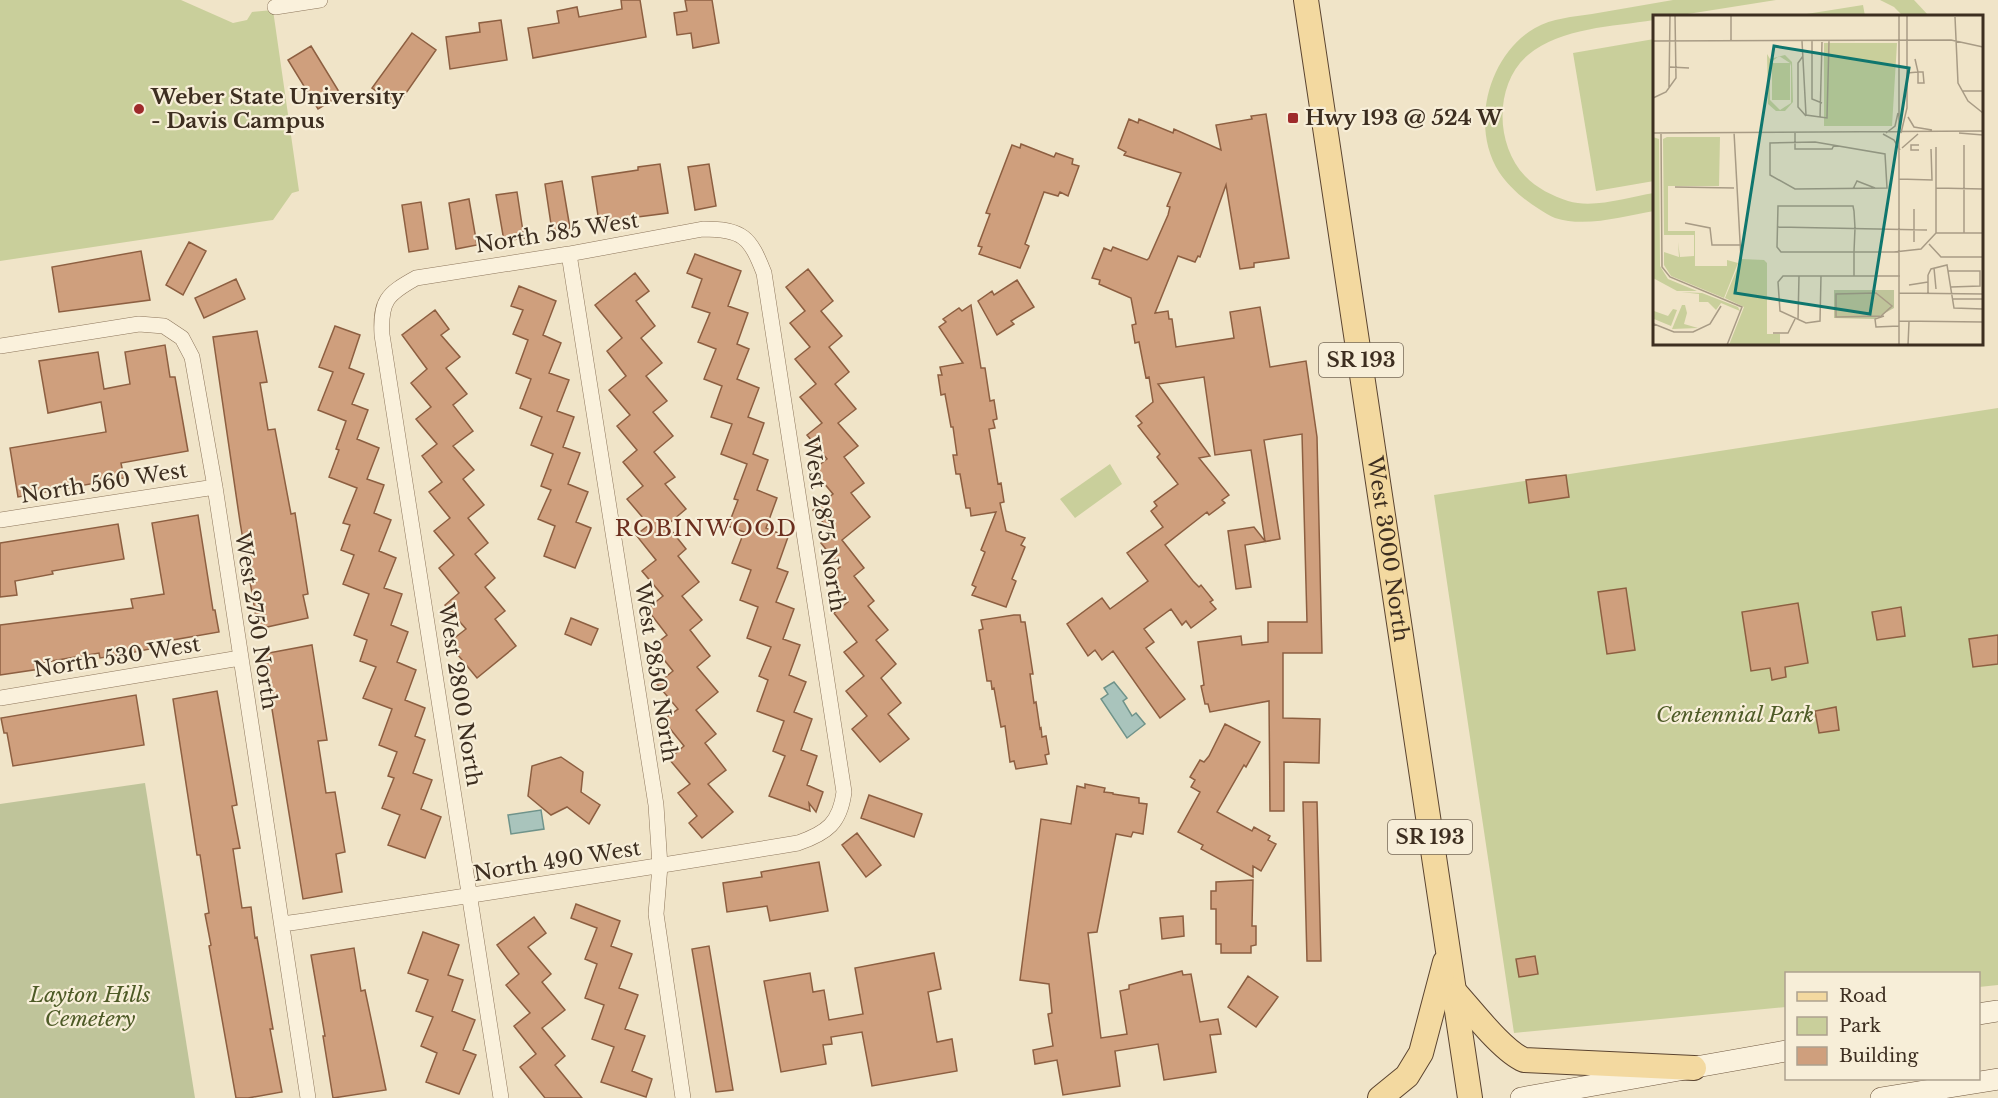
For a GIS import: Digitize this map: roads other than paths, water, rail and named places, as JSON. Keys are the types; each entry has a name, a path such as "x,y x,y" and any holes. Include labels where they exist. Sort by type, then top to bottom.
{"main road":[{"name":"West 3000 North","path":"1305,0 1348,274 1470,1098"},
{"path":"1380,1098 1407,1076 1421,1053 1447,954"},
{"path":"1453,990 1501,1042 1524,1060 1694,1068"},
{"path":"1980,1014 1998,1011"},
{"path":"1521,1098 1785,1051"},
{"path":"1881,1098 1998,1079"}],"street":[{"path":"275,6 320,0"},
{"name":"North 585 West","path":"386,300 399,287 416,278 704,230 723,230 742,235"},
{"name":"West 2875 North","path":"742,235 755,252 764,273 844,792 842,808 833,824"},
{"name":"West 2850 North","path":"569,254 656,805 660,866 656,914 683,1098"},
{"name":"West 2800 North","path":"386,300 381,316 382,335 501,1098"},
{"name":"West 2750 North","path":"0,346 139,324 165,326 182,338 192,357 215,487 308,1098"},
{"name":"North 560 West","path":"0,520 215,487"},
{"name":"North 530 West","path":"0,698 240,658"},
{"name":"North 490 West","path":"282,924 798,843 819,836 833,824"}],"water":[{"path":"1114,682 1127,698 1123,701 1132,716 1136,713 1145,724 1127,738 1101,699 1108,694 1104,688"},
{"path":"541,810 544,829 511,834 508,815"}],"place":[{"name":"Weber State University - Davis Campus","path":"139,109"},
{"name":"Hwy 193 @ 524 W","path":"1293,118"}],"district":[{"name":"ROBINWOOD","path":"706,528"}],"park label":[{"name":"Centennial Park","path":"1735,715"},
{"name":"Layton Hills Cemetery","path":"90,1007"}]}
